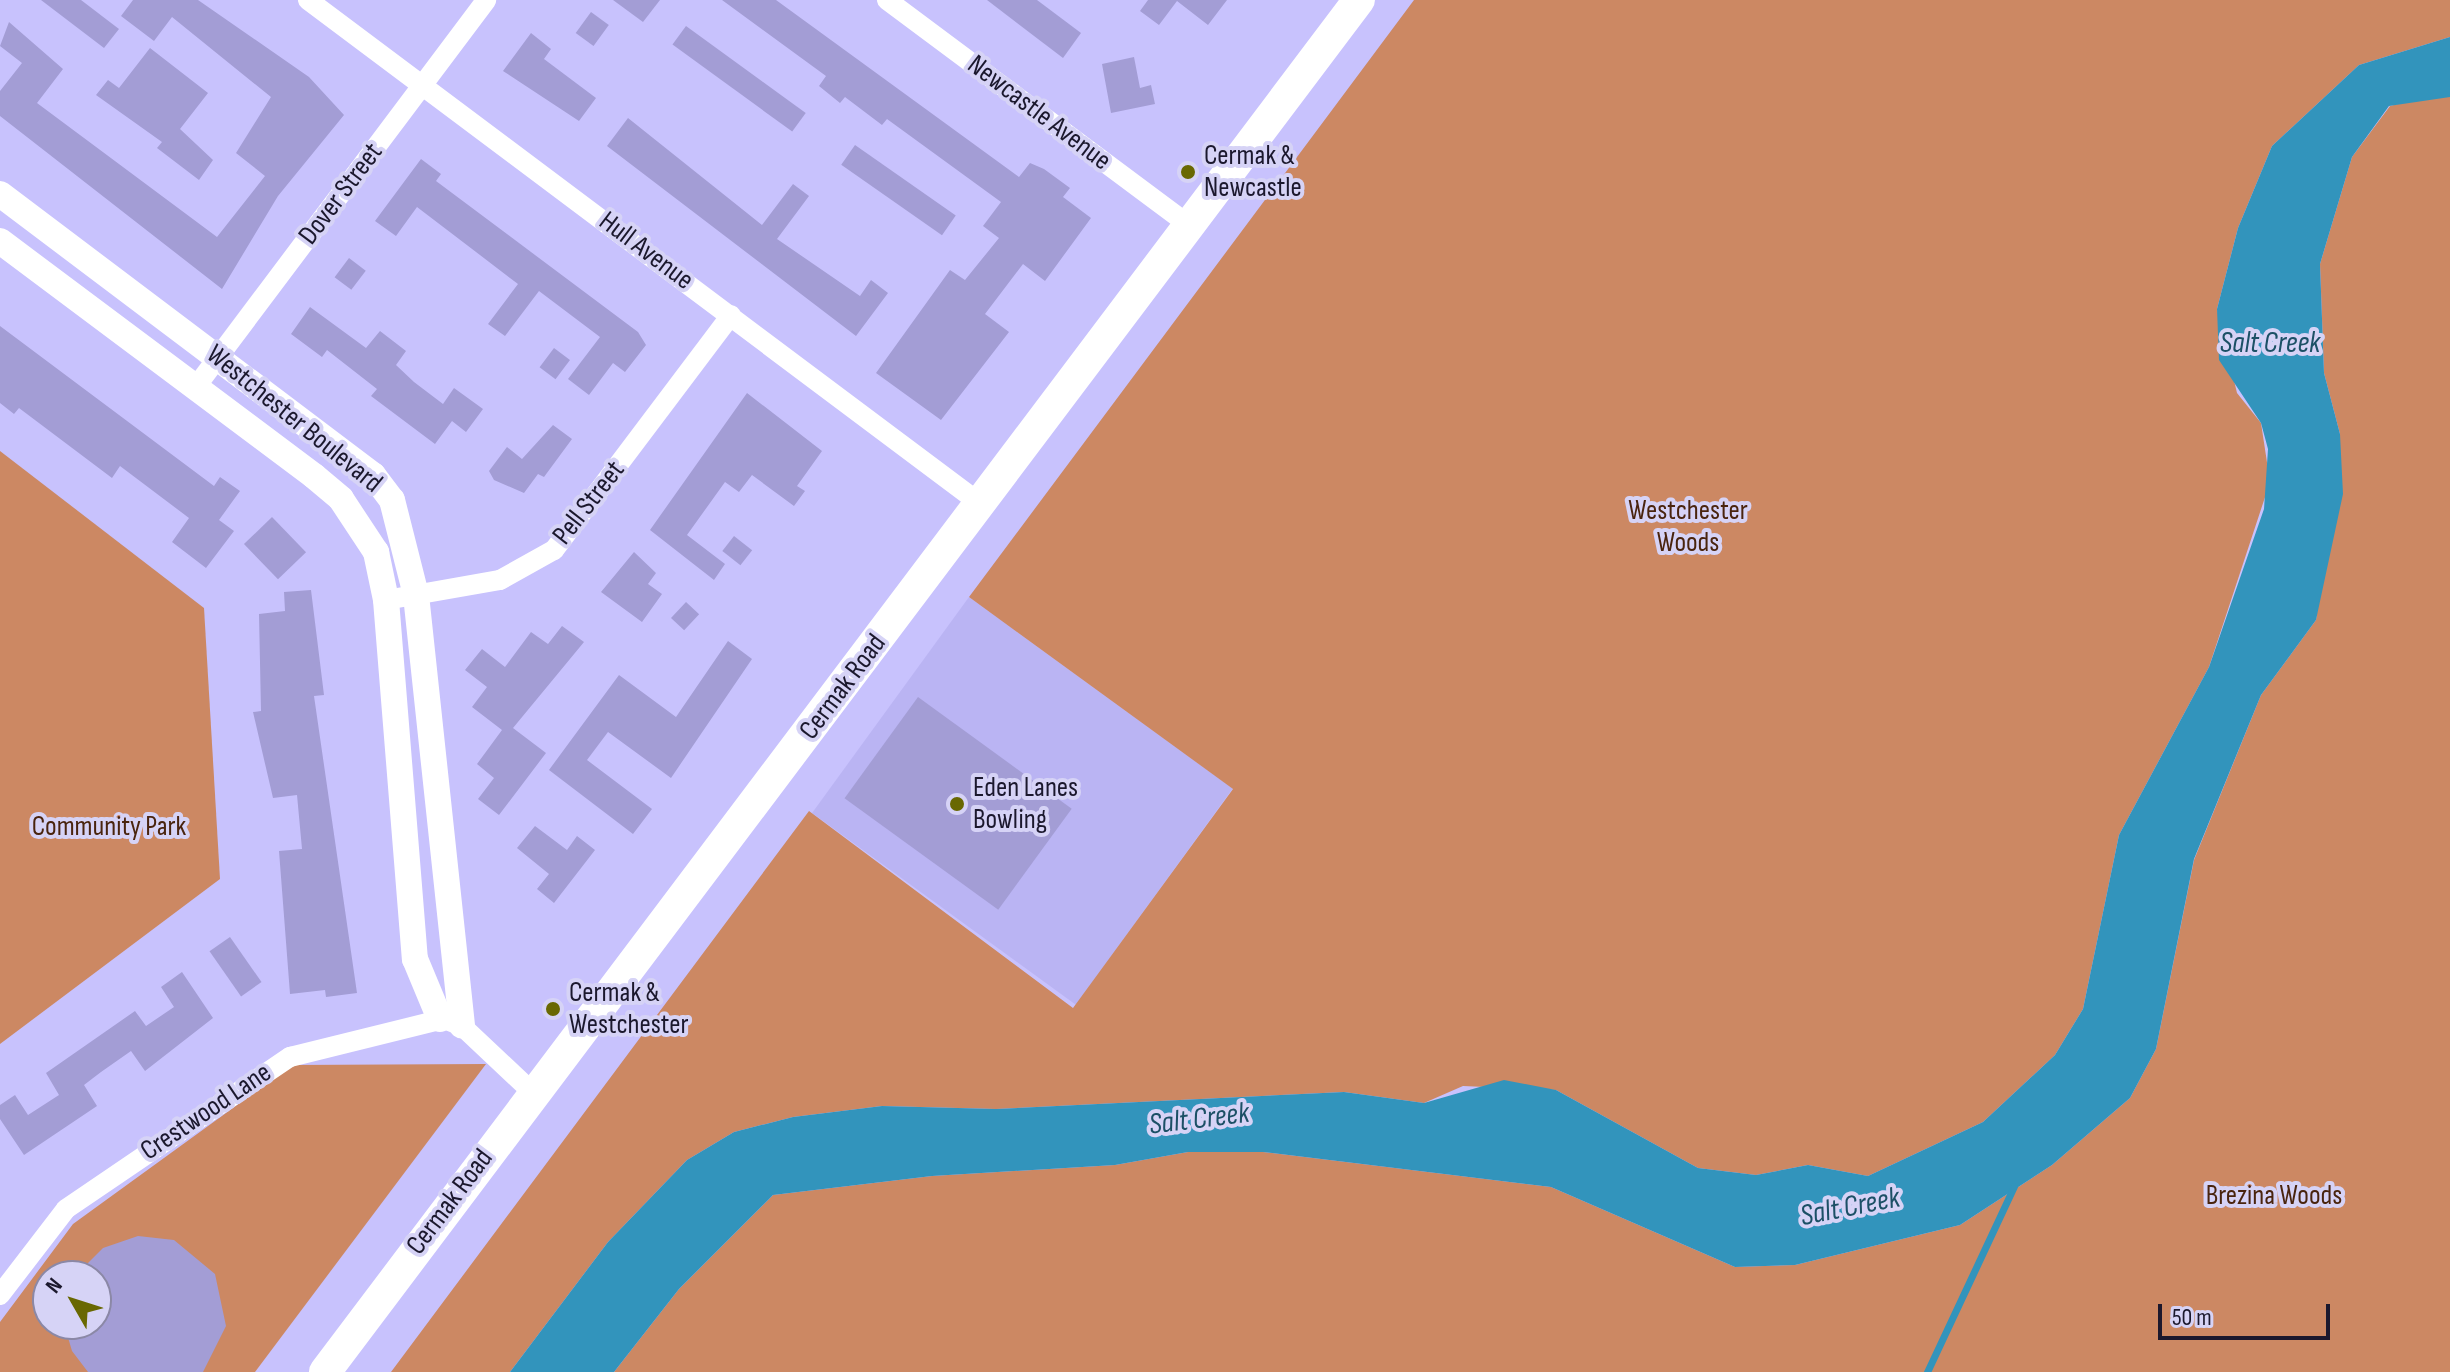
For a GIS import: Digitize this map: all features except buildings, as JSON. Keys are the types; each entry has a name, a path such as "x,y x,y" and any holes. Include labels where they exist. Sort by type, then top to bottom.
{"main road":[{"name":"Cermak Road","path":"325,1372 532,1092 982,505 1359,0"}],"street":[{"name":"Hull Avenue","path":"308,0 982,505"},
{"name":"Dover Street","path":"195,388 486,0"},
{"name":"Newcastle Avenue","path":"887,0 1191,227"},
{"name":"Westchester Boulevard","path":"0,194 373,475 406,534 416,595 451,1022"},
{"name":"Westchester Boulevard","path":"0,241 341,499 376,552 386,600 415,959 451,1022"},
{"name":"Pell Street","path":"386,600 500,580 554,550 731,315"},
{"path":"451,1022 532,1092"},
{"name":"Crestwood Lane","path":"0,1295 66,1209 263,1070 451,1022"}],"shaded area":[{"path":"969,597 1233,789 1076,1005 812,813"}],"green space":[{"name":"Westchester Woods","path":"1414,0 2450,0 2450,37 2359,65 2272,146 2238,228 2217,309 2237,393 2261,423 2270,482 2209,667 2119,835 2083,1009 2055,1055 1983,1122 1868,1176 1808,1165 1756,1175 1698,1168 1556,1090 1463,1086 1424,1103 1344,1092 996,1109 882,1106 793,1117 734,1132 687,1160 608,1242 510,1372 391,1372 809,811 1073,1008 1233,789 969,597"},
{"name":"Brezina Woods","path":"2429,96 2450,97 2450,1372 614,1372 679,1289 773,1195 932,1176 1115,1165 1188,1152 1263,1152 1551,1187 1735,1267 1795,1265 1960,1225 2052,1165 2130,1098 2156,1049 2194,860 2261,695 2316,620 2340,434 2324,373 2320,264 2352,157 2390,106"},
{"name":"Community Park","path":"0,451 204,608 220,879 0,1044"},
{"path":"486,1064 255,1372 0,1372 0,1322 32,1279 32,1340 112,1340 112,1260 46,1260 73,1224 292,1065"}],"water":[{"name":"Salt Creek","path":"2450,37 2450,97 2389,106 2352,157 2320,264 2324,373 2340,434 2343,494 2316,620 2261,695 2194,859 2156,1049 2130,1098 2052,1165 1960,1225 1795,1265 1735,1267 1551,1187 1263,1152 1188,1152 1115,1165 932,1176 773,1195 679,1289 614,1372 510,1372 608,1242 687,1160 734,1132 793,1117 882,1106 996,1109 1344,1092 1424,1103 1504,1080 1556,1090 1698,1168 1756,1175 1808,1165 1868,1176 1983,1122 2055,1055 2083,1009 2119,835 2209,667 2264,509 2268,449 2261,423 2219,360 2217,309 2238,228 2272,146 2359,65"}],"waterway":[{"path":"1927,1372 2014,1186"}],"place":[{"name":"Cermak & Newcastle","path":"1188,172"},
{"name":"Eden Lanes Bowling","path":"957,804"},
{"name":"Cermak & Westchester","path":"553,1009"}]}
